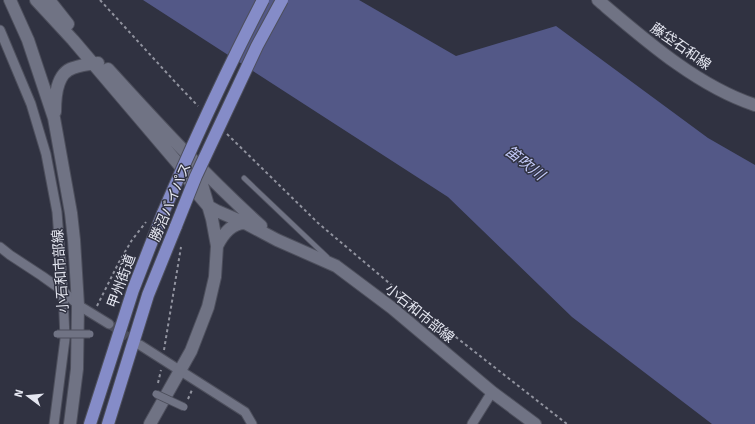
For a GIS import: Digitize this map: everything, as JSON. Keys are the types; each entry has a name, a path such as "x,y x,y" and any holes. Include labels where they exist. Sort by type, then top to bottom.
{"highway":[{"name":"甲州街道","path":"90,424 133,290 163,212 244,37 263,0"},
{"name":"勝沼バイパス","path":"108,424 148,295 196,176 253,53 282,0"}],"main road":[{"name":"小石和市部線","path":"10,0 28,40 54,118 71,212 78,305 77,369 70,424"},
{"name":"小石和市部線","path":"36,0 239,206 277,240"},
{"name":"小石和市部線","path":"49,0 97,63 181,167 197,193 208,206 277,240 336,266 392,308 492,392 535,424"},
{"name":"藤垈石和線","path":"598,0 640,36 690,73 716,88 755,105"},
{"name":"小石和市部線","path":"54,118 57,88 62,76 71,68 97,63"},
{"name":"小石和市部線","path":"150,424 191,351 208,307 215,278 217,246 201,181 172,139"},
{"path":"217,246 222,235 232,226 239,223 245,223"}],"street":[{"path":"0,30 31,104 46,154 57,212 65,339 54,424"},
{"path":"0,247 63,291 78,305 109,324"},
{"path":"57,334 90,334"},
{"path":"140,345 197,380 244,412 252,424"},
{"path":"472,424 492,392"},
{"path":"156,394 184,407"}],"lane":[{"path":"244,178 336,266"}],"path":[{"path":"100,0 202,110"},
{"path":"224,131 318,223 420,309 567,424"},
{"path":"93,314 122,256 147,220"},
{"path":"156,394 181,246"},
{"path":"184,407 197,380"}],"water":[{"name":"笛吹川","path":"143,0 359,0 456,56 556,26 708,138 755,165 755,424 712,424 572,317 448,197"}],"tunnel":[{"path":"109,324 137,343"}]}
